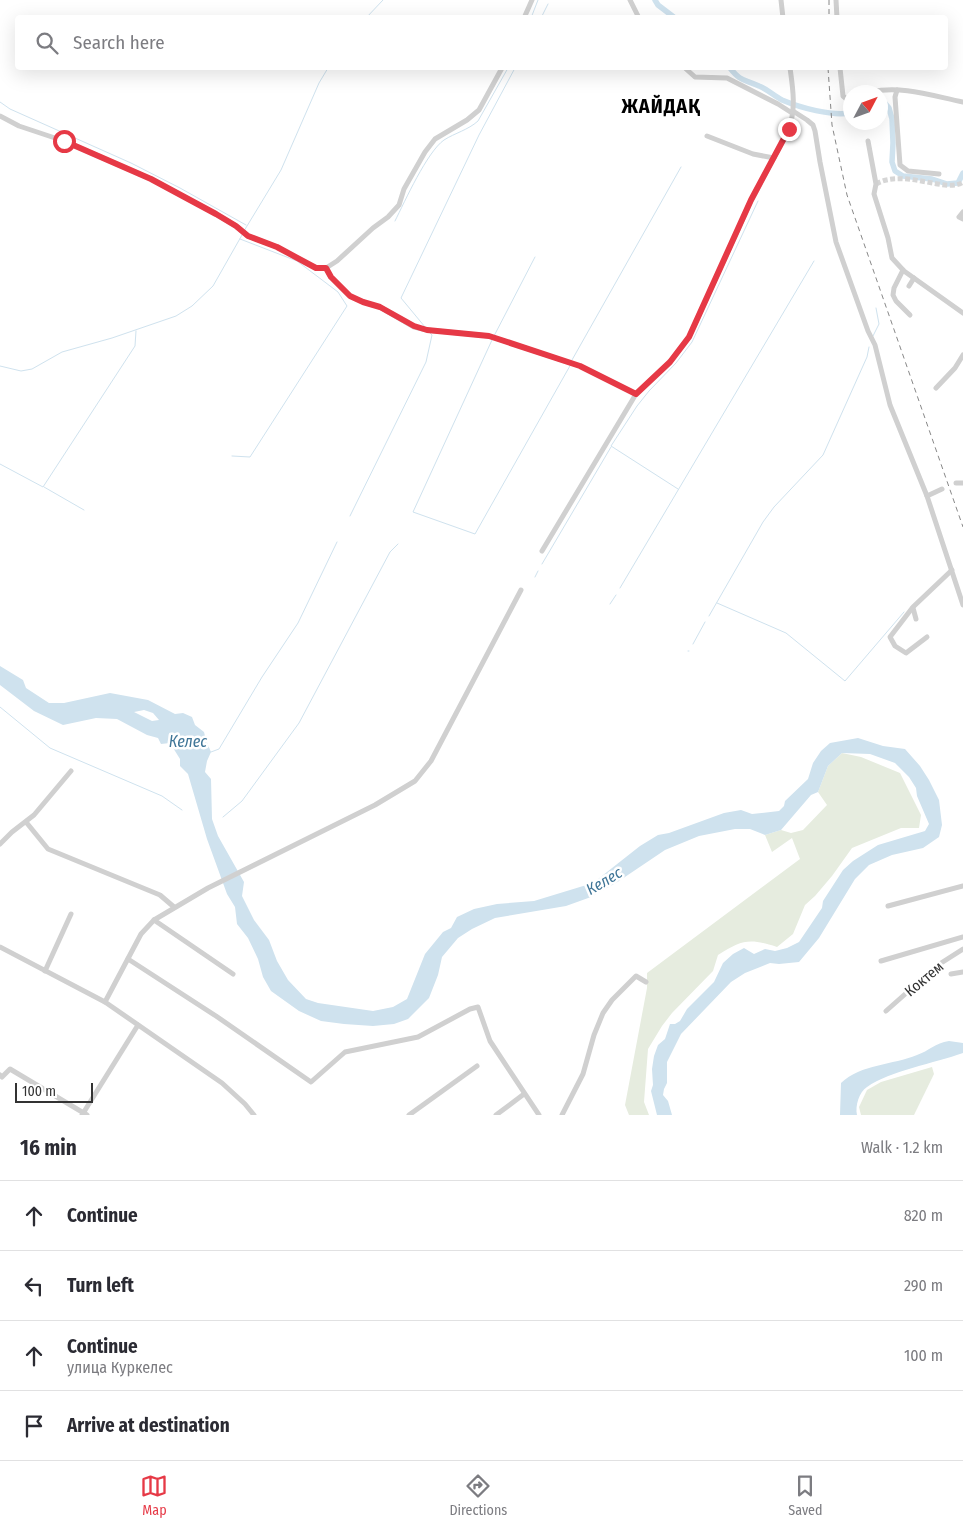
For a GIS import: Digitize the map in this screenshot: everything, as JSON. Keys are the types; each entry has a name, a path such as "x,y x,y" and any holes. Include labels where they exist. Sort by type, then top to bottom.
{"street":[{"path":"525,15 532,0"},
{"path":"630,0 638,15"},
{"path":"781,0 783,15"},
{"path":"836,0 837,15"},
{"path":"0,116 19,126 64,141 151,179 216,214 248,236 277,247 316,268 326,268 337,261 388,217 399,205 404,190 425,152 435,139 467,120 479,110 501,70"},
{"path":"687,70 695,77 726,78 793,110 813,125 836,242 875,345 890,405 927,496 963,604"},
{"path":"542,551 636,394 670,362 689,337 751,200 789,129 794,95 790,70"},
{"path":"840,70 843,96"},
{"path":"888,91 897,90 963,102"},
{"path":"897,90 895,97 900,165 908,171 939,174"},
{"path":"707,136 753,154 774,158"},
{"path":"868,142 876,184 874,194 888,238 890,256 903,270 963,313"},
{"path":"963,212 959,217 963,219"},
{"path":"326,268 331,277 350,296 380,307 414,326 427,330 489,336 580,366 636,394"},
{"path":"903,270 894,288 893,295 896,301 910,315"},
{"path":"909,286 914,278"},
{"path":"936,388 955,368 963,355"},
{"path":"956,484 963,483"},
{"path":"927,496 942,489"},
{"path":"927,638 906,653 895,646 890,635 913,607 952,570"},
{"path":"105,1002 141,934 154,920 208,888 375,805 415,781 431,761 520,590"},
{"path":"913,607 916,619"},
{"path":"0,844 34,815 71,771"},
{"path":"26,822 48,849 160,895 174,907"},
{"path":"888,906 963,886"},
{"path":"45,971 70,914"},
{"path":"154,920 233,974"},
{"name":"Коктем","path":"881,960 963,937"},
{"path":"0,948 105,1002 222,1083 254,1115"},
{"name":"Коктем","path":"886,1011 938,965 963,948"},
{"path":"128,959 216,1016 311,1082 346,1052 418,1037 470,1009 478,1007 490,1042 538,1115"},
{"name":"Коктем","path":"951,974 963,972"},
{"path":"562,1115 584,1074 594,1035 603,1013 612,1000 636,976 646,982"},
{"path":"0,1075 2,1077 10,1069 84,1114 138,1025"},
{"path":"409,1115 476,1066"},
{"path":"496,1115 524,1094"}],"shaded area":[{"path":"842,753 861,757 900,773 921,815 919,828 901,828 852,848 832,876 805,905 793,934 777,947 759,942 746,942 733,946 718,955 713,971 672,1013 648,1049 644,1102 649,1115 629,1115 625,1105 647,988 647,973 800,859 792,838 772,852 765,835 781,830 791,833 803,830 827,805 818,792 828,766"},
{"path":"932,1067 934,1074 914,1115 861,1115 859,1107 867,1090 881,1082"}],"water":[{"name":"Келес","path":"0,666 23,680 26,688 49,703 64,703 110,693 148,700 175,714 183,713 192,717 195,725 204,732 211,752 205,772 211,779 212,819 218,836 244,882 242,896 254,920 269,940 277,961 288,980 306,999 318,1003 373,1011 393,1007 407,999 425,954 443,932 451,928 457,917 474,909 497,904 534,901 593,883 640,846 658,835 669,833 724,813 741,810 752,814 779,811 784,806 785,801 808,779 813,763 821,751 830,743 858,738 883,746 905,749 920,766 939,800 942,825 939,837 923,848 892,855 869,865 855,879 819,938 799,962 770,963 745,973 731,982 681,1034 667,1062 667,1083 663,1095 668,1101 672,1115 657,1115 651,1091 653,1085 652,1069 658,1045 665,1039 670,1024 680,1021 687,1009 714,982 723,963 733,954 744,948 754,954 765,949 775,951 787,948 799,942 822,908 823,901 843,870 853,861 878,845 925,831 929,824 917,796 916,788 909,777 895,763 870,754 842,753 828,766 818,792 811,795 781,830 765,835 750,829 735,829 699,836 665,850 616,883 591,897 566,906 495,918 458,938 442,957 438,975 429,998 408,1019 394,1024 373,1026 344,1024 321,1021 299,1011 271,991 263,977 258,959 248,938 237,924 235,907 227,894 207,839 188,774 180,766 180,759 170,743 161,744 158,738 147,735 117,719 96,718 63,725 34,711 0,685","holes":["144,710 153,713 159,720 152,721 134,712"]},
{"path":"949,1041 963,1043 963,1053 877,1081 862,1092 857,1104 857,1115 840,1115 841,1083 849,1077 868,1068 917,1055 940,1043"}],"waterway":[{"path":"369,15 383,0"},
{"path":"532,15 538,0"},
{"path":"655,0 658,5 671,15"},
{"path":"542,15 548,4"},
{"path":"244,231 281,170 319,83 327,70"},
{"path":"395,221 417,178 437,146 478,121 507,70"},
{"path":"425,327 401,298 479,135 514,70"},
{"path":"732,70 740,78 762,87 790,103 825,112 843,114"},
{"path":"0,102 10,109 131,163 246,225"},
{"path":"888,107 892,119 892,162 895,171 903,176 932,179 947,184 958,183 963,173"},
{"path":"572,360 681,167"},
{"path":"678,489 611,446 637,406 676,363 692,342 758,201"},
{"path":"0,366 21,371 32,369 62,352 112,338 176,316 192,306 213,286 242,235"},
{"path":"232,456 250,457 347,306 338,292 297,261 240,239"},
{"path":"494,336 535,257"},
{"path":"620,588 814,261"},
{"path":"873,336 879,324 876,308"},
{"path":"0,464 43,487 135,346 136,331"},
{"path":"350,516 426,362 432,335 429,332"},
{"path":"492,340 413,512 475,534 571,364"},
{"path":"709,616 763,522 774,507 823,455 867,357 869,347"},
{"path":"542,564 611,447"},
{"path":"44,487 84,510"},
{"path":"211,752 219,749 262,677 298,623 337,542"},
{"path":"223,817 242,801 299,723 390,552 398,544"},
{"path":"535,577 538,571"},
{"path":"610,604 616,595"},
{"path":"717,603 786,633 845,681 904,612"},
{"path":"693,644 705,622"},
{"path":"0,707 50,748 162,796 182,810"}],"tunnel":[{"path":"876,184 887,180 899,179 947,185 956,185 963,182"}],"railway":[{"path":"829,0 829,15"},
{"path":"828,70 832,125 847,195 963,527"}],"district":[{"name":"ЖАЙДАҚ","path":"661,106"}],"route":[{"path":"64,141 151,179 216,214 248,236 277,247 316,268 326,268 331,277 350,296 380,307 414,326 427,330 489,336 526,347 580,366 636,394 670,362 689,337 751,200 789,129"}]}
